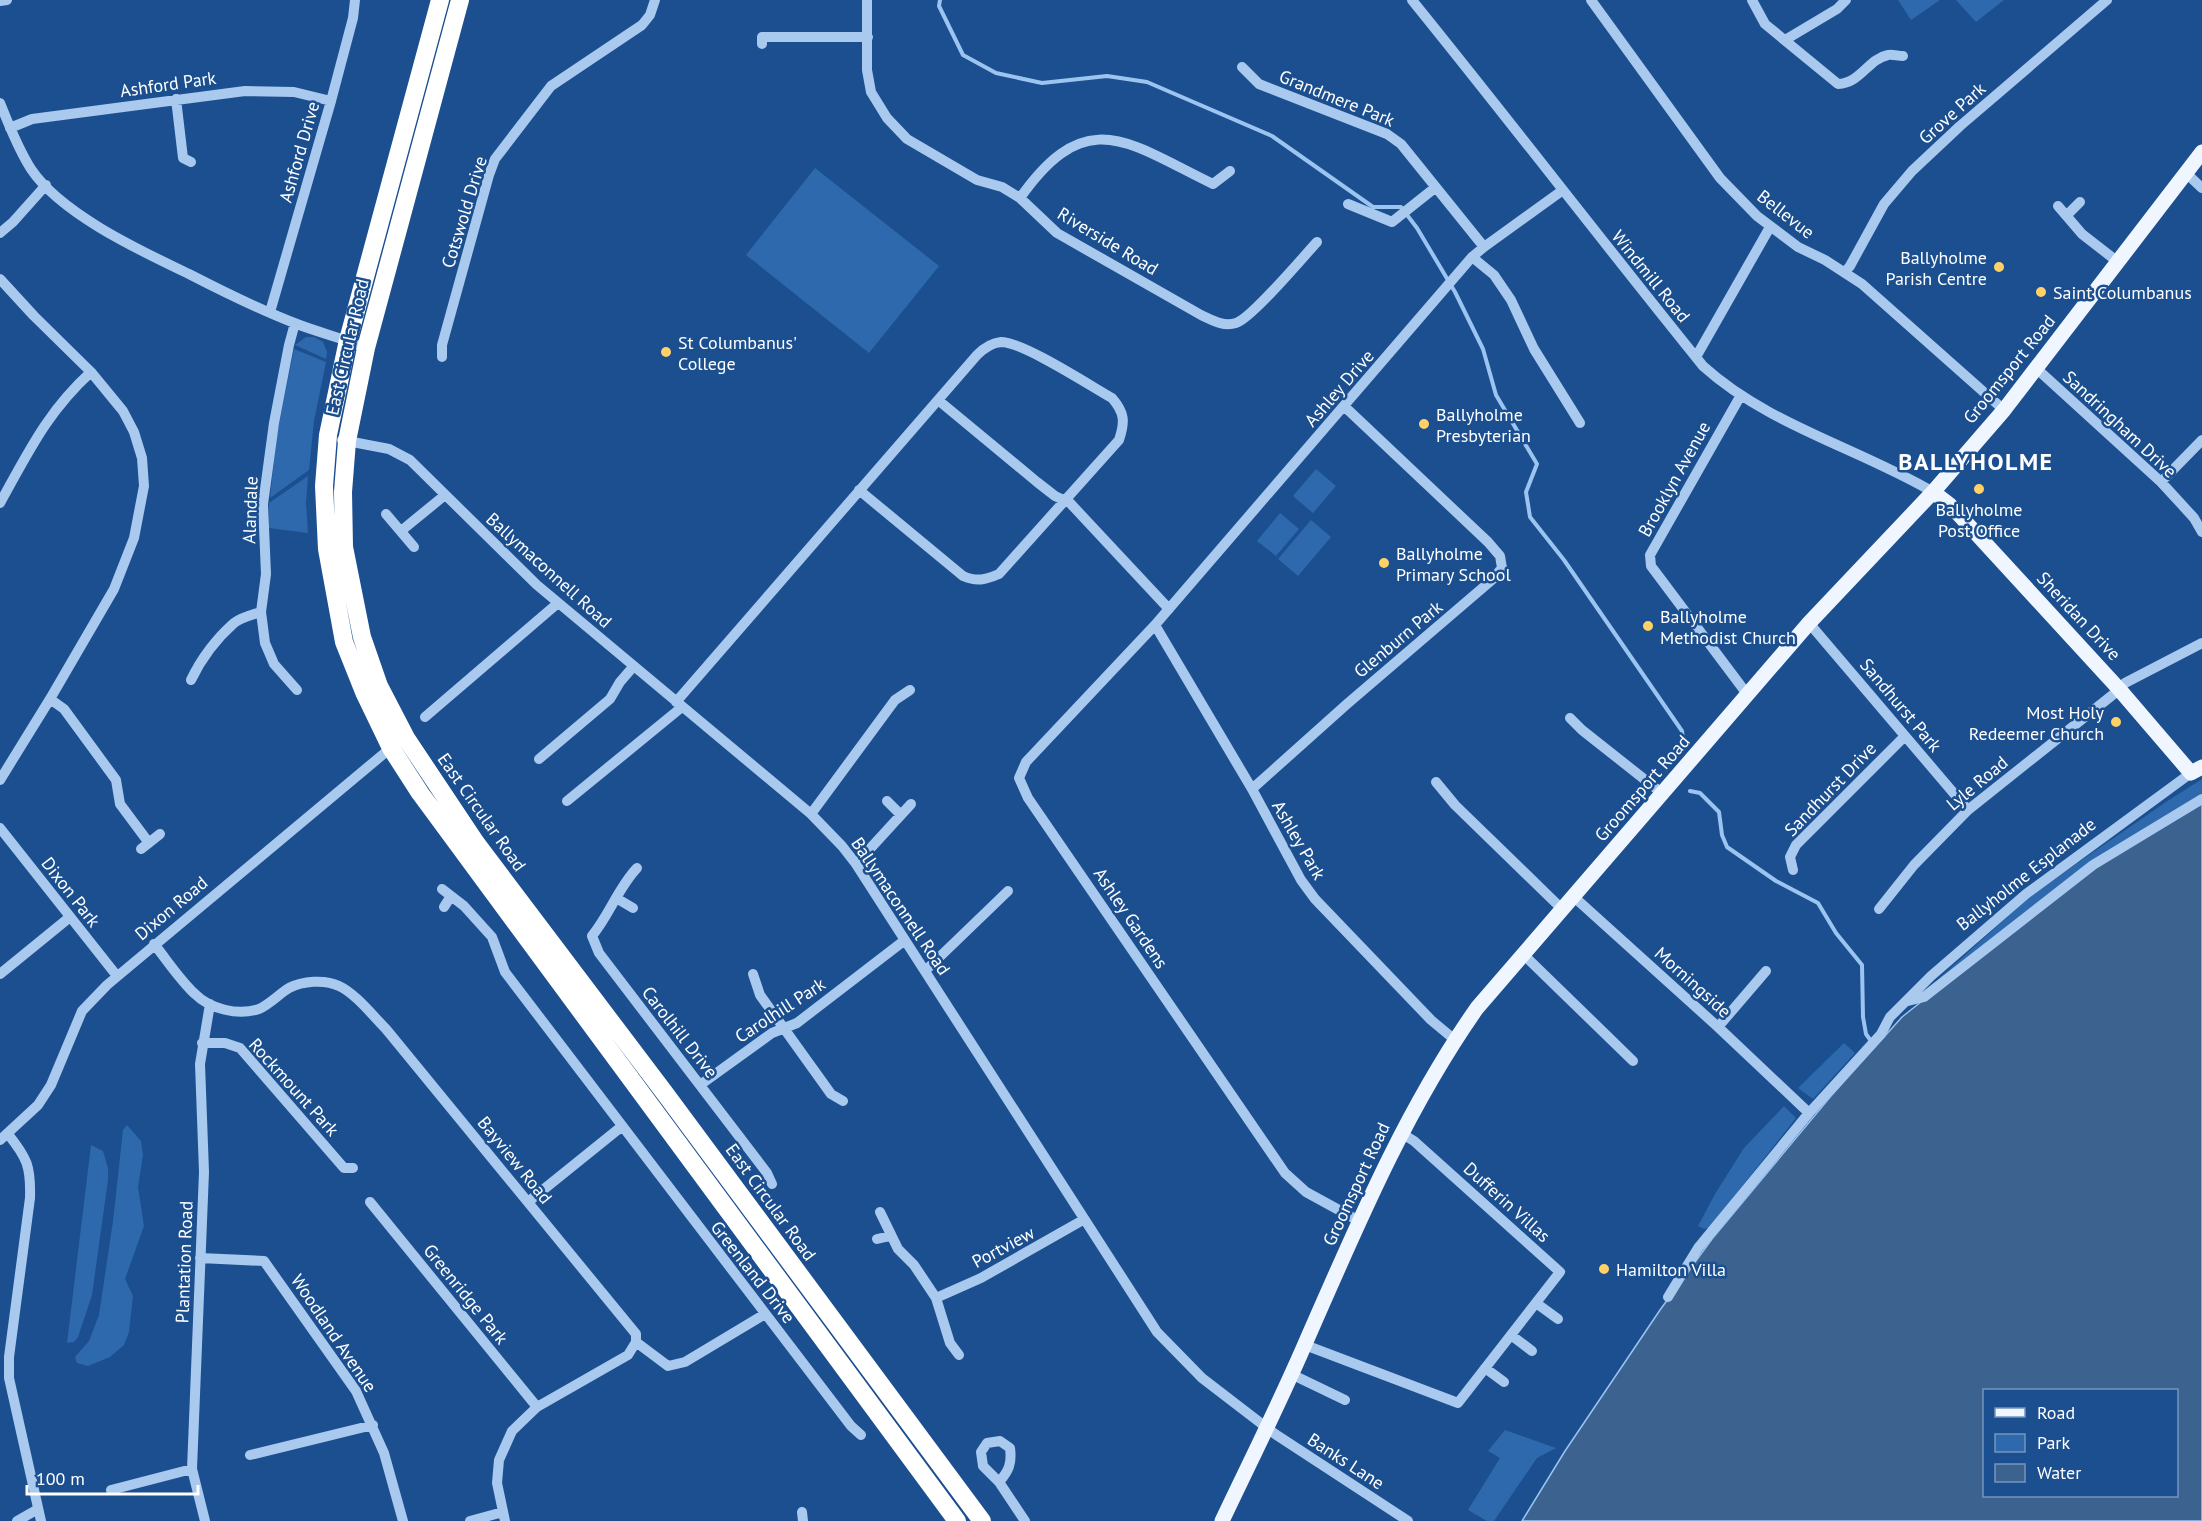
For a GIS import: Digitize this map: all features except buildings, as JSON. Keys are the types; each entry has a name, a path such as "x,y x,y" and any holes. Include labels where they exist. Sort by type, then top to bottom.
{"highway":[{"name":"East Circular Road","path":"440,0 348,340 328,435 324,486 327,549 344,642 364,692 399,743 664,1092 982,1521"},
{"name":"East Circular Road","path":"460,0 366,348 346,441 344,547 362,637 399,743 438,819 957,1521"}],"main road":[{"name":"Groomsport Road","path":"1222,1521 1401,1133 1455,1040 1477,1008 1809,623 1933,492 2004,410 2202,152"},
{"name":"Sheridan Drive","path":"1933,492 1956,512 2196,770"}],"street":[{"path":"0,1 7,0"},
{"name":"Ashford Drive","path":"270,312 331,101 355,0"},
{"name":"Cotswold Drive","path":"442,357 446,334 495,159 551,86 642,25 650,15 655,0"},
{"name":"Riverside Road","path":"867,0 867,70 871,92 886,118 907,139 977,180 1002,187 1020,198 1057,233 1201,315 1226,325 1238,323 1262,302 1317,242"},
{"name":"Windmill Road","path":"1412,0 1696,357 1719,380 1774,414 1933,492"},
{"name":"Bellevue","path":"1591,0 1720,178 1770,227 1798,247 1845,272 1862,285 2004,410"},
{"path":"1752,0 1766,24 1838,84 1849,83 1877,60 1889,55 1903,56"},
{"path":"1785,40 1837,9 1846,0"},
{"name":"Grove Park","path":"1845,272 1884,204 1912,171 1960,126 2107,0"},
{"path":"762,44 762,37 868,37"},
{"name":"Grandmere Park","path":"1242,68 1259,84 1387,134 1401,144 1484,247"},
{"name":"Ashford Park","path":"10,128 32,119 245,91 294,92 331,101"},
{"path":"176,99 183,158 191,162"},
{"path":"0,103 31,169 78,212 128,244 246,303 366,348"},
{"path":"1020,198 1037,174 1057,155 1092,139 1108,139 1131,145 1213,184 1230,171"},
{"path":"2186,173 2202,188"},
{"path":"0,233 46,185"},
{"path":"1348,204 1392,222 1436,187"},
{"name":"Ashley Drive","path":"1155,625 1472,258 1563,190"},
{"path":"2067,215 2080,202"},
{"path":"2058,206 2082,234 2118,262"},
{"path":"1696,357 1770,227"},
{"path":"1472,258 1494,275 1511,300 1534,349 1580,423"},
{"path":"0,279 91,372 123,411 134,432 142,458 144,486 134,538 114,589 0,780"},
{"name":"Alandale","path":"295,323 274,423 264,504 266,574 261,612 265,643 274,664 297,690"},
{"path":"567,801 679,704 859,490 986,346 1000,342 1018,344 1112,398 1121,409 1124,426 1119,440 999,574 984,581 972,580 963,576 859,490"},
{"name":"Sandringham Drive","path":"2037,369 2161,482 2194,518 2202,532"},
{"path":"0,503 40,430 53,412 91,372"},
{"name":"Brooklyn Avenue","path":"1741,395 1650,555 1651,566 1747,694"},
{"path":"938,400 1055,496 1070,503 1169,609"},
{"name":"Glenburn Park","path":"1252,789 1493,579 1502,568 1500,556 1488,542 1345,407"},
{"name":"Ballymaconnell Road","path":"328,435 346,441 389,449 410,460 515,564 558,603 811,814 842,846 926,971 1083,1220 1157,1332 1202,1378 1267,1426"},
{"path":"2161,482 2202,440"},
{"path":"401,531 445,495"},
{"path":"386,514 414,547"},
{"path":"425,717 558,603"},
{"path":"191,680 202,659 235,623 245,616 261,612"},
{"name":"Sandhurst Park","path":"1809,623 1968,810"},
{"name":"Ashley Park","path":"1155,625 1252,789 1301,880 1315,899 1431,1020 1455,1040"},
{"name":"Ashley Gardens","path":"1155,625 1026,762 1019,778 1028,798 1285,1173 1306,1192 1359,1221"},
{"name":"Lyle Road","path":"1879,909 1914,865 1968,810 2125,683 2202,643"},
{"path":"539,759 610,699 633,667"},
{"path":"811,814 895,700 910,690"},
{"path":"50,699 64,709 116,780 120,804 145,846 160,834"},
{"path":"1570,718 1663,794"},
{"name":"Sandhurst Drive","path":"1793,870 1790,857 1796,845 1905,736"},
{"name":"Dixon Road","path":"4,1137 38,1105 51,1085 82,1011 117,976 399,743"},
{"name":"Ballyholme Esplanade","path":"1668,1297 1698,1248 1809,1113 1878,1037 1884,1025 1931,976 2026,894 2196,770"},
{"path":"1436,782 1455,805 1563,909"},
{"path":"1908,1001 1924,997 2093,865 2202,799"},
{"path":"887,801 902,814"},
{"path":"856,864 911,804"},
{"name":"Dixon Park","path":"0,828 117,976"},
{"name":"Carolhill Drive","path":"637,868 626,879 605,919 591,936 599,953 767,1173 772,1184"},
{"path":"926,971 1008,891"},
{"name":"Greenland Drive","path":"444,907 446,892 464,906 492,937 505,972 621,1127 851,1426 861,1435"},
{"name":"Morningside","path":"1574,897 1809,1113"},
{"path":"616,898 633,908"},
{"path":"0,974 70,917"},
{"name":"Carolhill Park","path":"700,1085 772,1033 797,1023 905,940"},
{"name":"Bayview Road","path":"153,944 195,994 210,1004 236,1012 260,1008 291,987 306,982 324,982 339,986 356,999 386,1029 636,1334 636,1342"},
{"path":"1523,954 1633,1061"},
{"path":"1718,1027 1766,971"},
{"path":"753,974 760,995 784,1029 831,1094 843,1101"},
{"name":"Plantation Road","path":"205,1521 192,1469 204,1172 200,1064 210,1004"},
{"name":"Rockmount Park","path":"202,1043 225,1043 240,1048 344,1168 353,1168"},
{"path":"528,1202 621,1127"},
{"name":"Dufferin Villas","path":"1305,1345 1458,1403 1560,1272 1414,1141 1401,1133"},
{"path":"4,1137 24,1154 31,1175 5,1390 42,1521"},
{"name":"Greenridge Park","path":"370,1202 537,1407"},
{"path":"880,1212 898,1250 914,1266 936,1298 945,1346 959,1355"},
{"name":"Portview","path":"936,1298 981,1278 1083,1220"},
{"path":"877,1239 890,1236"},
{"name":"Woodland Avenue","path":"200,1258 264,1261 356,1391 384,1453 403,1521"},
{"path":"1536,1302 1558,1319"},
{"path":"470,1521 504,1517 496,1483 499,1460 512,1431 537,1407 628,1355 636,1342 668,1366 685,1362 765,1314"},
{"path":"1511,1335 1533,1351"},
{"path":"1485,1368 1504,1382"},
{"path":"1291,1374 1345,1400"},
{"path":"250,1455 373,1425"},
{"name":"Banks Lane","path":"1267,1426 1284,1440 1408,1521"},
{"path":"111,1490 192,1469"},
{"path":"999,1482 1025,1521"},
{"path":"17,1521 38,1509"}],"green space":[{"path":"1898,0 1940,0 1911,20"},
{"path":"1956,0 2004,0 1976,22"},
{"path":"815,168 939,266 869,353 746,255"},
{"path":"306,337 314,337 323,342 327,352 326,359 295,345"},
{"path":"294,349 326,362 314,421 309,470 270,498 277,434"},
{"path":"1316,469 1336,486 1313,513 1293,496"},
{"path":"308,476 306,503 308,533 269,528 269,503"},
{"path":"1280,513 1299,529 1276,556 1257,541"},
{"path":"1311,520 1331,537 1298,576 1278,559"},
{"path":"2202,779 2202,796 1924,992 2034,893"},
{"path":"1844,1043 1855,1053 1813,1099 1798,1088"},
{"path":"1784,1106 1796,1118 1709,1228 1704,1229 1698,1226 1744,1148"},
{"path":"127,1125 141,1141 143,1155 138,1187 144,1226 125,1279 133,1296 129,1332 124,1345 110,1357 88,1366 77,1363 75,1357 89,1341 99,1315 123,1130"},
{"path":"91,1145 103,1151 108,1168 108,1180 92,1295 78,1337 74,1342 67,1343"},
{"path":"1505,1430 1556,1448 1537,1458 1494,1521 1487,1521 1468,1510 1500,1458 1488,1451"}],"water":[{"path":"2202,804 2202,1521 1522,1521 1565,1451 1660,1310 1712,1239 1831,1096 1902,1017 2048,901 2100,864"}],"waterway":[{"path":"940,0 939,6 963,55 996,73 1042,83 1107,76 1147,82 1272,136 1373,207 1401,207 1417,228 1455,292 1483,349 1496,395 1537,464 1526,492 1530,517 1564,560 1682,731 1684,746"},
{"path":"1690,791 1700,793 1719,812 1722,835 1727,847 1776,881 1818,903 1836,933 1862,965 1863,1017 1866,1034 1871,1041"}],"place":[{"name":"Ballyholme Parish Centre","path":"1999,267"},
{"name":"Saint Columbanus","path":"2041,292"},
{"name":"St Columbanus' College","path":"666,352"},
{"name":"Ballyholme Presbyterian","path":"1424,424"},
{"name":"Ballyholme Post Office","path":"1979,489"},
{"name":"Ballyholme Primary School","path":"1384,563"},
{"name":"Ballyholme Methodist Church","path":"1648,626"},
{"name":"Most Holy Redeemer Church","path":"2116,722"},
{"name":"Hamilton Villa","path":"1604,1269"}],"district":[{"name":"BALLYHOLME","path":"1976,461"}]}
